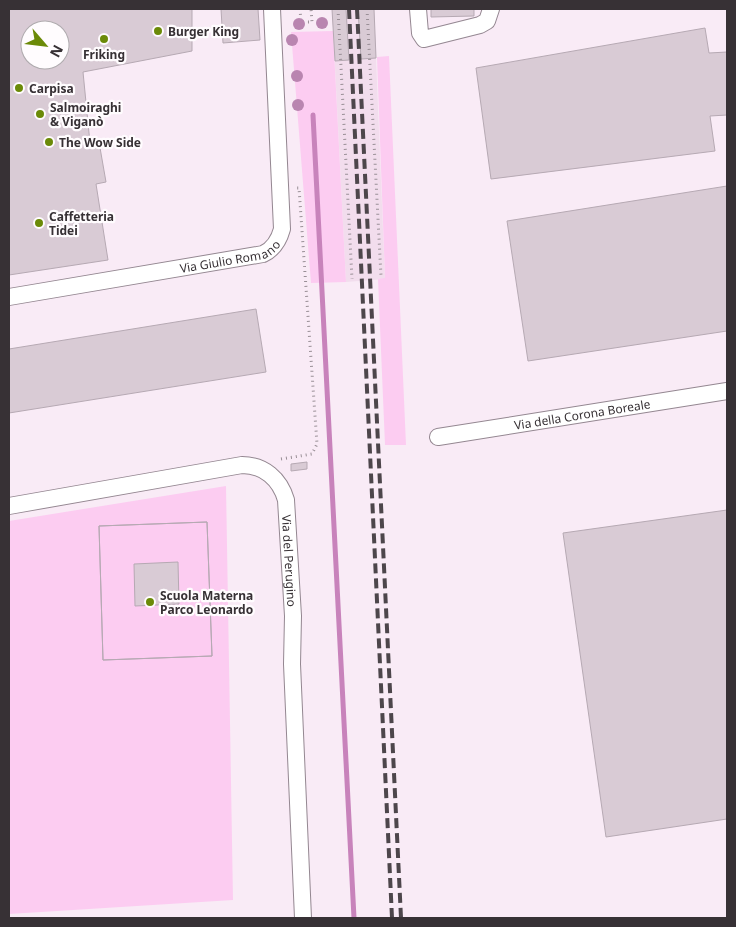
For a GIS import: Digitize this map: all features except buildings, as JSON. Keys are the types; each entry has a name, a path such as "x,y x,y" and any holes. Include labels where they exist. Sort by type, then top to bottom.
{"street":[{"name":"Via Giulio Romano","path":"9,297 263,254 275,245 281,232 272,9"},
{"path":"418,9 420,33 424,39 480,25 487,21 491,14 490,9"},
{"name":"Via della Corona Boreale","path":"438,437 727,391"},
{"name":"Via del Perugino","path":"9,506 242,465 263,470 281,486 286,500 293,616 292,664 303,918"}],"path":[{"path":"300,9 301,22 312,22 311,9"},
{"path":"338,9 352,280"},
{"path":"367,9 381,276"},
{"path":"280,189 299,188 317,444 312,454 281,459"}],"shaded area":[{"path":"332,9 374,9 385,279 346,282"},
{"path":"333,31 346,282 311,283 291,32"},
{"path":"389,56 406,445 385,445 378,279 385,278 377,57"},
{"path":"226,486 233,900 9,914 9,521"}],"waterway":[{"path":"313,115 354,918"}],"railway":[{"path":"349,9 392,918"},
{"path":"357,9 401,918"}],"place":[{"name":"Burger King","path":"158,31"},
{"name":"Friking","path":"104,39"},
{"name":"Carpisa","path":"19,88"},
{"name":"Salmoiraghi & Viganò","path":"40,114"},
{"name":"The Wow Side","path":"49,142"},
{"name":"Caffetteria Tidei","path":"39,223"},
{"name":"Scuola Materna Parco Leonardo","path":"150,602"}]}
